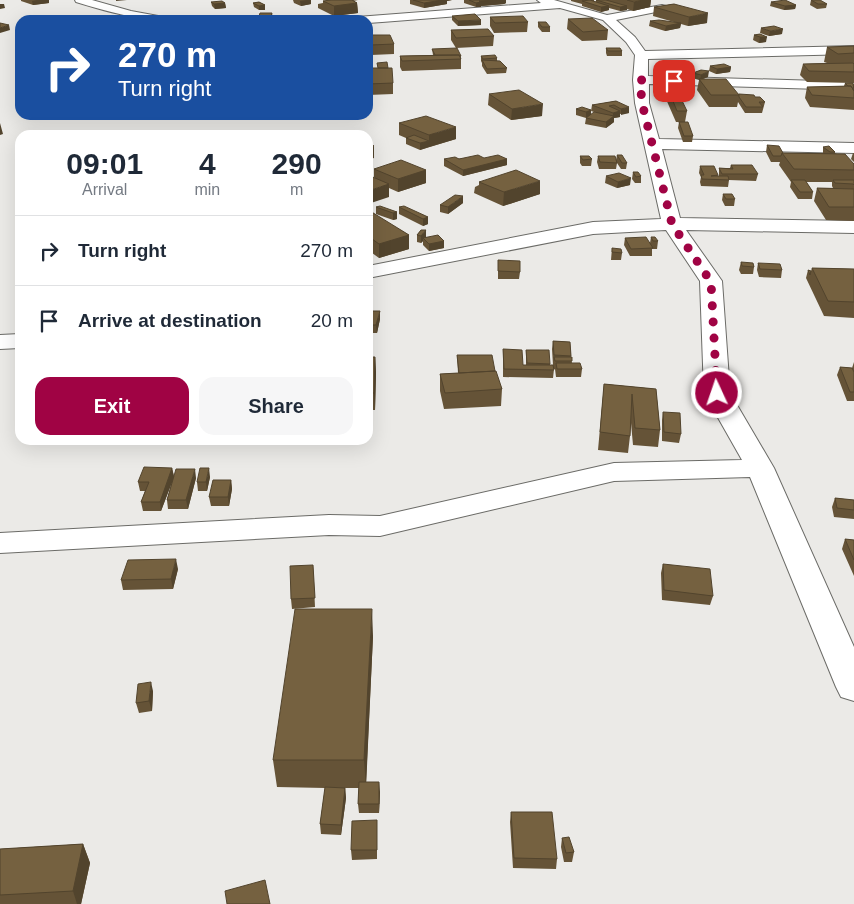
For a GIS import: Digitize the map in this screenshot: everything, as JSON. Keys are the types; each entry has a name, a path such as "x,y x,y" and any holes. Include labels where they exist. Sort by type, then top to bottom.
{"street":[{"path":"80,0 136,15"},
{"path":"542,0 608,18 662,8"},
{"path":"373,19 412,18 473,10 560,5"},
{"path":"608,18 630,40 641,55 640,80 642,103 672,224 711,282 717,393 760,468 854,686"},
{"path":"641,55 854,50"},
{"path":"640,80 854,86"},
{"path":"653,144 854,148"},
{"path":"373,271 593,228 672,224 854,227"},
{"path":"0,342 15,340"},
{"path":"0,543 329,525 380,526 614,472 760,468"}],"building":[{"path":"352,0 357,3 334,6 323,1"},
{"path":"413,0 442,0 424,3"},
{"path":"469,0 497,0 479,1 481,2 476,3"},
{"path":"590,0 609,6 601,7 582,1"},
{"path":"596,0 606,0 627,6 620,7"},
{"path":"627,0 643,0 634,2"},
{"path":"785,0 796,5 785,6 771,2"},
{"path":"811,0 820,0 827,4 818,4"},
{"path":"222,1 225,3 214,4 211,2"},
{"path":"259,2 265,5 259,6 253,3"},
{"path":"674,4 708,13 689,17 654,7"},
{"path":"260,13 272,13 271,15 259,15"},
{"path":"475,14 481,20 458,21 452,16"},
{"path":"523,16 528,22 495,23 490,17"},
{"path":"592,18 608,30 583,32 568,19"},
{"path":"659,20 681,23 666,26 650,21"},
{"path":"538,22 546,22 550,27 542,27"},
{"path":"0,23 9,25 0,28"},
{"path":"774,26 783,29 770,31 761,28"},
{"path":"488,29 494,36 456,38 451,30"},
{"path":"760,34 767,37 754,35"},
{"path":"373,35 390,35 394,44 373,45"},
{"path":"854,46 854,53 838,54 827,47"},
{"path":"457,48 461,56 435,55 432,49"},
{"path":"606,48 620,48 622,51 608,51"},
{"path":"459,55 461,59 402,61 400,56"},
{"path":"495,55 497,58 483,59 481,56"},
{"path":"482,60 500,61 507,68 487,69"},
{"path":"387,62 388,68 378,68 377,63"},
{"path":"853,63 854,72 809,71 803,64"},
{"path":"724,64 731,67 717,69 710,66"},
{"path":"373,68 392,68 393,83 373,84"},
{"path":"701,70 709,71 701,75 693,73"},
{"path":"664,79 672,80 687,111 677,111"},
{"path":"699,79 726,79 739,95 711,95"},
{"path":"845,83 853,83 854,91 851,86"},
{"path":"851,86 854,91 854,98 812,95 807,87"},
{"path":"519,90 543,104 512,109 489,94"},
{"path":"739,94 760,97 765,102 759,102 763,107 746,107"},
{"path":"616,101 629,107 621,109 614,105 609,106 620,111 613,113 592,105"},
{"path":"582,107 591,110 586,112 576,109"},
{"path":"594,112 614,116 606,122 586,118"},
{"path":"426,116 456,127 429,135 399,123"},
{"path":"679,122 688,122 693,136 684,136"},
{"path":"414,135 429,141 420,143 406,138"},
{"path":"767,145 779,146 783,153 781,156 773,156"},
{"path":"829,146 835,152 830,152 823,147"},
{"path":"782,153 845,154 854,164 854,170 794,169"},
{"path":"478,155 484,158 498,155 507,159 463,170 444,159 455,157 459,159"},
{"path":"617,155 622,155 627,163 622,163"},
{"path":"580,156 589,156 592,159 583,160"},
{"path":"598,156 615,156 617,163 600,162"},
{"path":"401,160 426,170 398,179 374,169"},
{"path":"731,165 752,165 758,174 722,174 719,168 733,169"},
{"path":"700,166 714,166 718,175 711,176 728,176 729,180 702,179 701,175 704,175"},
{"path":"516,170 540,181 504,192 479,182"},
{"path":"633,172 638,172 641,176 636,177"},
{"path":"619,173 631,178 618,182 606,176"},
{"path":"373,177 389,184 373,189"},
{"path":"791,180 805,180 813,192 800,192"},
{"path":"833,180 854,180 854,185 835,183"},
{"path":"817,188 854,189 854,207 829,207"},
{"path":"723,194 732,194 735,199 726,199"},
{"path":"455,195 463,196 448,207 440,205"},
{"path":"380,206 397,212 393,213 376,207"},
{"path":"404,206 428,217 423,219 399,207"},
{"path":"373,213 409,235 379,244 373,240"},
{"path":"421,230 426,230 421,236 417,235"},
{"path":"438,235 444,241 429,244 423,238"},
{"path":"646,237 653,248 631,249 625,238"},
{"path":"651,237 655,237 658,241 653,241"},
{"path":"612,248 621,249 622,253 612,252"},
{"path":"498,260 520,261 520,272 498,271"},
{"path":"741,262 753,263 754,267 742,266"},
{"path":"758,263 780,264 782,270 760,269"},
{"path":"812,268 854,269 854,302 828,301"},
{"path":"373,311 380,311 376,325 373,325"},
{"path":"553,341 570,342 571,356 554,355"},
{"path":"503,349 522,350 523,365 553,365 554,370 504,369"},
{"path":"526,350 549,350 550,364 527,363"},
{"path":"457,355 492,355 495,371 459,373"},
{"path":"373,357 375,357 374,393"},
{"path":"554,357 572,357 572,361 555,361"},
{"path":"556,363 580,363 582,369 557,369"},
{"path":"840,367 852,368 854,372 854,392 850,392"},
{"path":"496,371 502,389 445,393 440,374"},
{"path":"604,384 656,389 660,430 635,428 632,394 630,436 600,432"},
{"path":"663,412 680,413 681,434 664,432"},
{"path":"144,467 172,468 160,502 141,502 149,482 138,482"},
{"path":"200,468 209,468 206,482 197,482"},
{"path":"176,469 195,469 186,500 167,500"},
{"path":"213,480 231,480 228,497 209,497"},
{"path":"835,498 854,500 854,510 837,508"},
{"path":"845,539 854,540 854,560"},
{"path":"176,559 171,579 121,580 128,560"},
{"path":"663,564 710,569 713,596 664,590"},
{"path":"313,565 315,598 291,599 290,566"},
{"path":"295,609 372,609 364,760 273,760"},
{"path":"151,682 149,701 136,703 138,684"},
{"path":"359,782 379,782 379,804 358,804"},
{"path":"325,787 345,788 341,825 320,824"},
{"path":"511,812 552,812 557,859 514,858"},
{"path":"377,820 377,850 351,850 352,821"},
{"path":"569,837 574,852 566,853 562,838"},
{"path":"83,844 73,891 0,895 0,849"},
{"path":"265,880 270,904 227,904 225,891"}],"route":[{"path":"674,81 640,80 642,103 672,224 711,282 717,393"}]}
